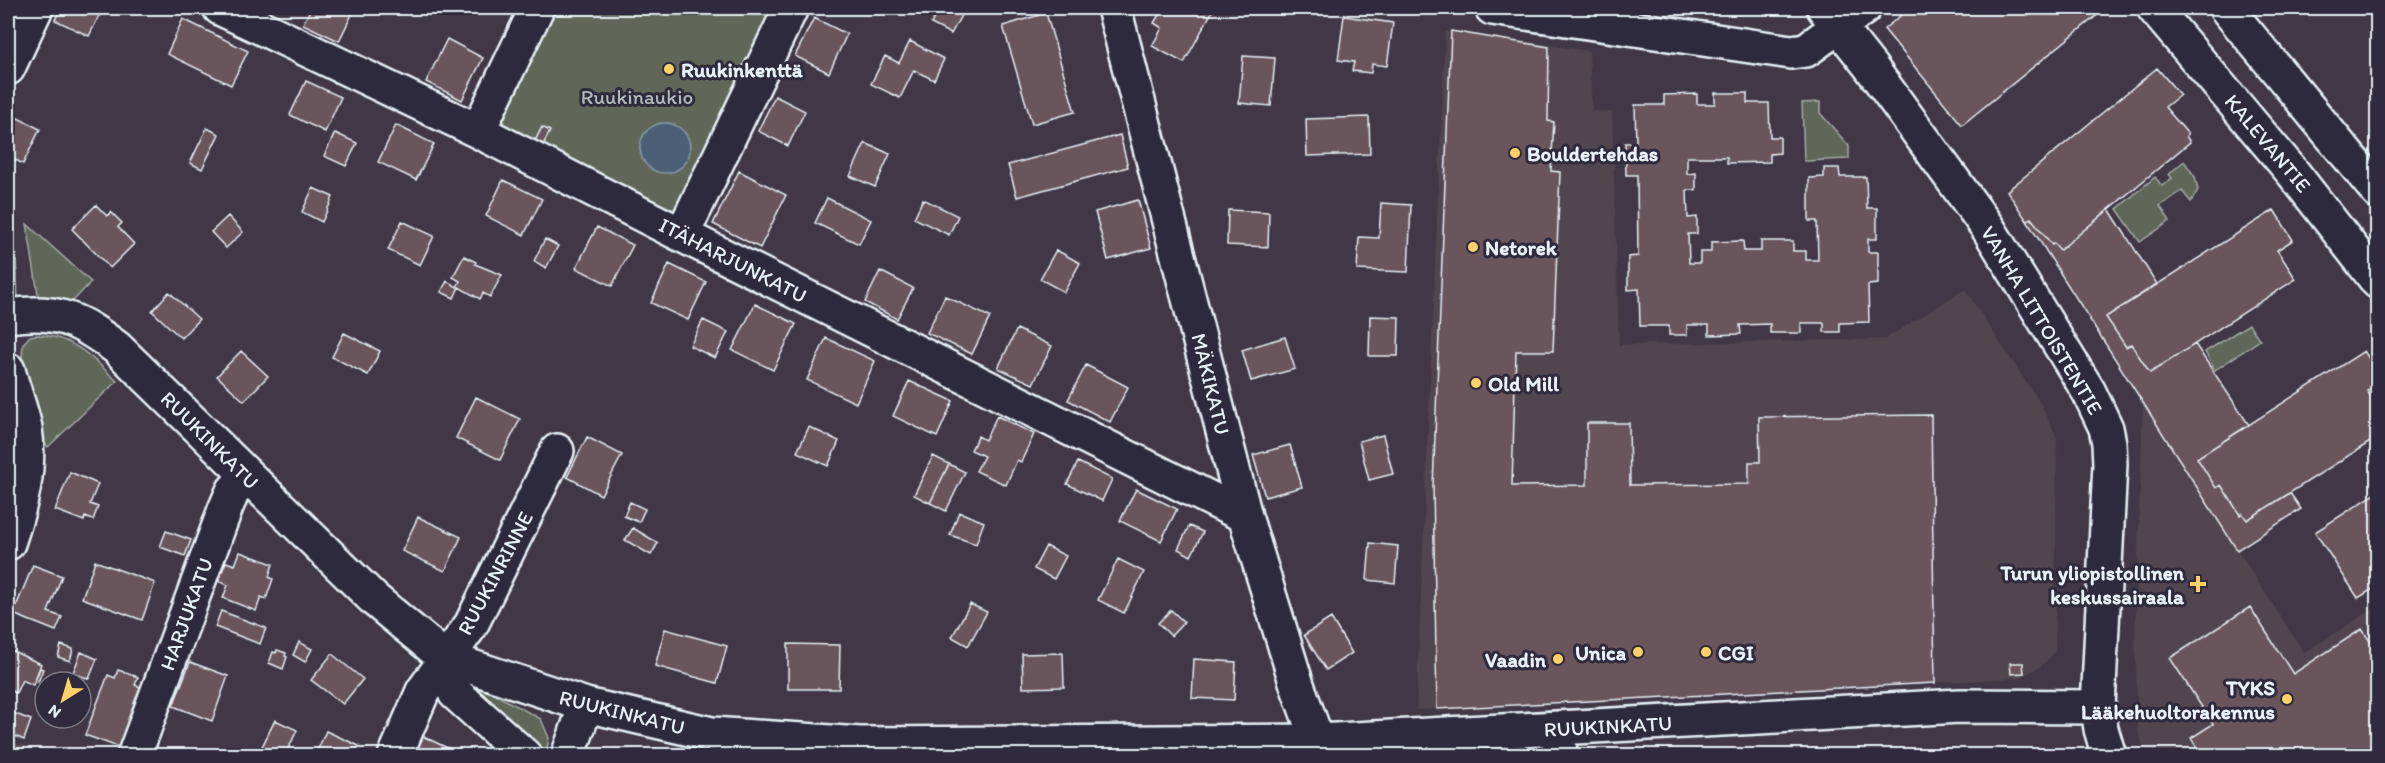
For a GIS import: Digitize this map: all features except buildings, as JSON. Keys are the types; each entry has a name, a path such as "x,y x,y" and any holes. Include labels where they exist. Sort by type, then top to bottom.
{"street":[{"path":"8,68 36,8"},
{"name":"ITÄHARJUNKATU","path":"220,8 478,131 1245,516"},
{"path":"478,131 537,8"},
{"path":"682,235 791,8"},
{"name":"MÄKIKATU","path":"1114,8 1245,516 1297,686 1321,748"},
{"path":"1492,8 1791,52 1806,50 1843,14"},
{"name":"KALEVANTIE","path":"2154,8 2294,174 2378,282"},
{"path":"2226,8 2378,192"},
{"name":"VANHA LITTOISTENTIE","path":"1843,14 1988,228 2089,392 2106,428 2110,464 2098,707 2101,729 2109,756"},
{"name":"RUUKINKATU","path":"8,316 29,313 52,314 78,322 117,348 375,600 446,658 585,705 712,734 860,744 1321,748 1560,742 1960,706 2098,707"},
{"path":"8,370 24,427 27,460 18,513 8,543"},
{"name":"RUUKINRINNE","path":"395,756 423,691 471,625 557,451"},
{"name":"HARJUKATU","path":"134,756 226,507 233,491 246,476"},
{"path":"446,658 455,693 525,756"},
{"path":"568,756 585,705"}],"shaded area":[{"name":"Old Mill","path":"1445,32 1589,51 1592,111 1612,112 1619,345 1885,339 1965,289 2042,406 2057,438 2055,651 2050,658 2039,668 2018,678 1416,710"},
{"name":"Turun yliopistollinen keskussairaala","path":"2143,403 2304,653 2377,606 2377,755 2147,755 2138,732 2135,638"},
{"path":"8,740 40,751 55,755 8,755"},
{"path":"615,746 642,752 655,755 604,755"}],"green space":[{"name":"Ruukinaukio","path":"551,8 777,8 678,216 495,124"},
{"path":"1820,102 1820,113 1849,146 1849,159 1804,161 1802,103"},
{"path":"2184,161 2195,177 2198,190 2191,202 2182,191 2160,206 2170,221 2140,242 2117,209 2155,177 2162,186 2172,178 2169,174"},
{"path":"27,224 91,282 72,302 39,300"},
{"path":"8,235 16,256 18,299 8,296"},
{"path":"2249,324 2260,340 2215,370 2205,352"},
{"path":"30,336 50,336 71,343 90,356 117,381 48,447 44,442 22,357 23,344"},
{"path":"470,681 541,719 549,738 546,754 540,752 464,682"}],"water":[{"path":"670,123 683,130 689,138 689,158 683,166 675,172 660,173 647,166 641,158 640,143 647,130 655,124"}],"place":[{"name":"Ruukinkenttä","path":"669,69"},
{"name":"Bouldertehdas","path":"1515,153"},
{"name":"Netorek","path":"1473,247"},
{"name":"Old Mill","path":"1476,383"},
{"name":"Turun yliopistollinen keskussairaala","path":"2198,584"},
{"name":"Unica","path":"1638,652"},
{"name":"CGI","path":"1706,652"},
{"name":"Vaadin","path":"1558,659"},
{"name":"TYKS Lääkehuoltorakennus","path":"2287,699"}]}
